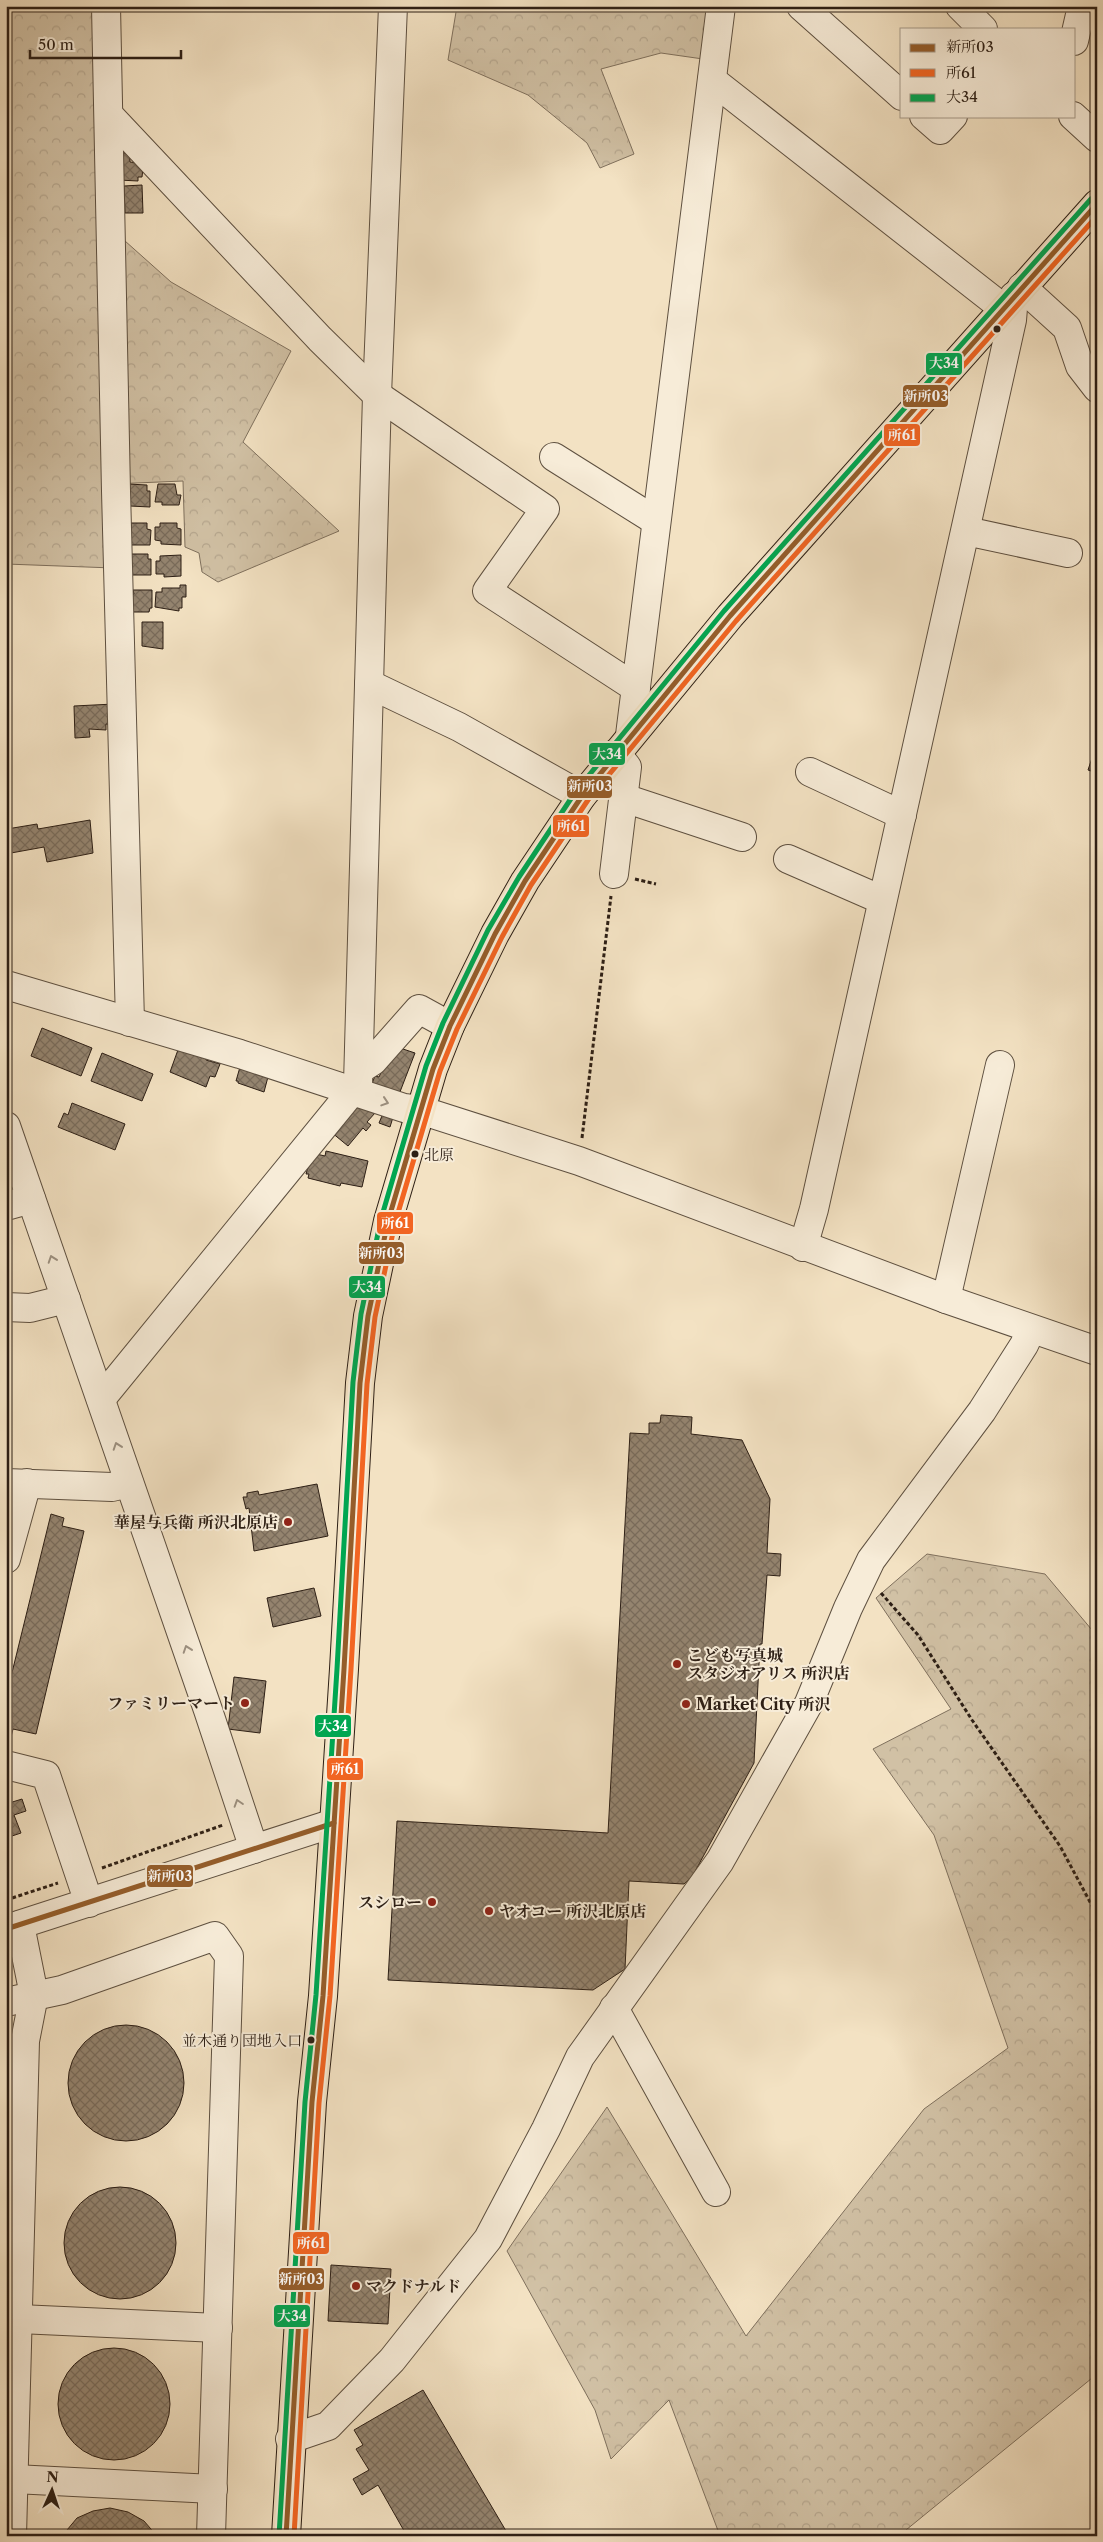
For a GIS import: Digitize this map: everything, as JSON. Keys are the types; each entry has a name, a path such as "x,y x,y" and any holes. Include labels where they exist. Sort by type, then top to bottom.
{"main road":[{"path":"286,2536 290,2439 311,2112 323,1996 359,1392 364,1342 388,1221 420,1110 450,1026 495,934 525,881 582,796 730,616 1097,204"}],"street":[{"path":"106,6 130,1022"},
{"path":"355,1080 370,684 377,395 393,6"},
{"path":"614,874 627,767 623,744 636,688 721,6"},
{"path":"801,6 900,94"},
{"path":"960,6 981,28"},
{"path":"1076,32 1082,6"},
{"path":"712,80 1013,297 1067,328 1080,366 1097,388"},
{"path":"109,115 320,340 377,395 545,509 487,591 636,688"},
{"path":"926,118 940,130 951,118"},
{"path":"1075,118 1097,138"},
{"path":"803,1247 814,1209 966,531 1012,320 1013,297"},
{"path":"554,457 656,521"},
{"path":"966,531 1068,553"},
{"path":"370,684 459,727 582,796"},
{"path":"810,772 902,815"},
{"path":"624,798 742,837"},
{"path":"788,858 882,900"},
{"path":"6,985 232,1051 355,1080 404,1108 420,1110 579,1161 803,1247 1031,1330 1097,1351"},
{"path":"100,1400 355,1080 419,1009 450,1026"},
{"path":"946,1299 1000,1065"},
{"path":"6,1126 19,1203 66,1299 254,1849"},
{"path":"6,1307 30,1308 66,1299"},
{"path":"290,2439 328,2426 392,2360 488,2239 546,2129 580,2057 695,1899 725,1853 810,1703 863,1575 896,1525 982,1412 1024,1345 1031,1330"},
{"path":"6,1559 17,1483 112,1487 130,1483"},
{"path":"6,1765 46,1775 89,1903"},
{"path":"12,2536 19,2319 13,2207 25,2041 34,1995 13,1927 334,1823"},
{"path":"6,2002 62,1990 215,1936 229,1956 211,2536"},
{"path":"614,2008 716,2192"},
{"path":"19,2319 218,2328"},
{"path":"14,2479 213,2489"}],"path":[{"path":"6,678 12,679"},
{"path":"579,1161 614,874 656,884"},
{"path":"863,1575 901,1613 918,1635 972,1720 1060,1846 1097,1914"},
{"path":"6,1900 79,1877 231,1822"}],"green space":[{"path":"6,6 101,6 106,224 171,282 291,351 243,442 339,531 218,582 202,572 199,553 185,547 183,481 112,484 113,568 6,564"},
{"path":"457,6 708,6 703,59 661,53 601,69 634,154 600,168 587,143 528,95 448,60"},
{"path":"927,1554 1045,1574 1097,1636 1097,2374 906,2530 908,2536 720,2536 669,2400 611,2459 595,2410 507,2251 607,2107 746,2336 924,2109 1008,2048 934,1835 873,1749 951,1709 876,1598"}],"building":[{"path":"121,153 130,153 130,162 139,163 139,168 143,168 142,177 138,177 138,181 119,180"},
{"path":"142,185 143,213 125,213 124,186"},
{"path":"128,484 147,485 147,491 150,491 150,507 130,506 130,503 124,503"},
{"path":"158,484 175,484 177,495 181,495 179,505 162,505 162,502 155,502"},
{"path":"131,523 147,523 147,529 151,530 150,545 131,545 125,527 131,527"},
{"path":"160,523 177,523 177,528 181,529 181,545 161,544 161,541 155,540 155,527 160,527"},
{"path":"129,554 148,554 148,559 151,559 151,575 131,575"},
{"path":"181,555 181,576 164,577 164,574 156,574 156,561 160,561 160,556"},
{"path":"180,585 186,585 186,597 182,597 182,608 179,608 179,611 155,607 156,592 162,592 162,588 180,588"},
{"path":"133,590 152,590 152,608 150,608 149,612 132,612 127,594 134,594"},
{"path":"142,622 163,622 163,649 142,646"},
{"path":"114,704 114,725 106,724 106,730 89,729 90,737 75,738 74,706"},
{"path":"1097,743 1097,773 1088,770"},
{"path":"90,820 93,853 47,862 44,847 11,853 7,829 37,824 38,829"},
{"path":"42,1028 92,1048 81,1076 31,1056"},
{"path":"179,1047 206,1056 206,1060 220,1064 215,1077 210,1076 206,1087 170,1072"},
{"path":"400,1048 415,1053 398,1097 371,1086 375,1076 379,1077 384,1066"},
{"path":"102,1053 153,1074 142,1101 91,1081"},
{"path":"240,1067 269,1073 264,1092 236,1081"},
{"path":"356,1101 375,1113 367,1122 371,1125 366,1131 363,1128 348,1146 331,1132"},
{"path":"72,1103 125,1124 115,1150 58,1127 64,1113 68,1115"},
{"path":"384,1111 394,1114 390,1127 379,1123"},
{"path":"326,1151 368,1161 362,1187 341,1183 340,1186 308,1178 309,1174 306,1174 312,1153 325,1156"},
{"name":"Market City 所沢","path":"661,1415 692,1417 691,1434 742,1440 770,1499 767,1553 781,1554 780,1576 767,1575 762,1644 760,1644 754,1763 692,1877 684,1884 629,1881 625,1969 593,1990 388,1980 397,1821 608,1833 630,1433 649,1434 649,1423 660,1423"},
{"name":"華屋与兵衛 所沢北原店","path":"317,1484 328,1536 254,1551 249,1508 246,1509 243,1497 247,1497 247,1493 258,1491 259,1495"},
{"path":"51,1514 64,1518 62,1526 84,1531 36,1734 13,1729 11,1737 6,1736 6,1697"},
{"path":"314,1588 321,1616 273,1627 267,1598"},
{"path":"234,1677 266,1681 260,1733 228,1729"},
{"path":"22,1799 26,1811 14,1815 21,1833 6,1838 6,1804"},
{"path":"126,2025 148,2029 167,2042 180,2061 184,2083 180,2105 167,2124 148,2137 126,2141 104,2137 85,2124 72,2105 68,2083 72,2061 85,2042 104,2029"},
{"path":"120,2187 142,2191 160,2203 172,2221 176,2243 172,2265 160,2283 142,2295 120,2299 98,2295 80,2283 68,2265 64,2243 68,2221 80,2203 98,2191"},
{"path":"331,2265 391,2269 388,2324 328,2321"},
{"path":"114,2348 135,2352 154,2364 166,2383 170,2404 166,2425 154,2444 135,2456 114,2460 93,2456 74,2444 62,2425 58,2404 62,2383 74,2364 93,2352"},
{"path":"423,2390 509,2536 407,2536 378,2485 362,2495 353,2479 369,2470 356,2449 363,2445 354,2430"},
{"path":"110,2508 128,2512 144,2521 157,2536 62,2536 77,2518 93,2511"}],"transit line":[{"name":"大34","path":"279,2536 305,2102 316,1995 337,1669 353,1382 361,1314 381,1219 426,1066 443,1023 488,930 519,877 576,791 724,611 1091,199"},
{"name":"新所03","path":"286,2536 312,2102 323,1996 344,1669 360,1383 368,1316 388,1221 433,1069 450,1026 495,934 525,881 582,796 730,616 1097,204"},
{"name":"所61","path":"294,2536 319,2103 330,1996 367,1384 375,1317 395,1223 440,1071 457,1029 502,937 531,885 588,800 736,621 1097,216"},
{"name":"新所03","path":"6,1929 334,1823"}],"place":[{"name":"北原","path":"415,1154"},
{"name":"華屋与兵衛 所沢北原店","path":"288,1522"},
{"name":"こども写真城 スタジオアリス 所沢店","path":"677,1664"},
{"name":"ファミリーマート","path":"245,1703"},
{"name":"Market City 所沢","path":"686,1704"},
{"name":"スシロー","path":"432,1902"},
{"name":"ヤオコー 所沢北原店","path":"489,1911"},
{"name":"並木通り団地入口","path":"311,2040"},
{"name":"マクドナルド","path":"356,2286"}]}
